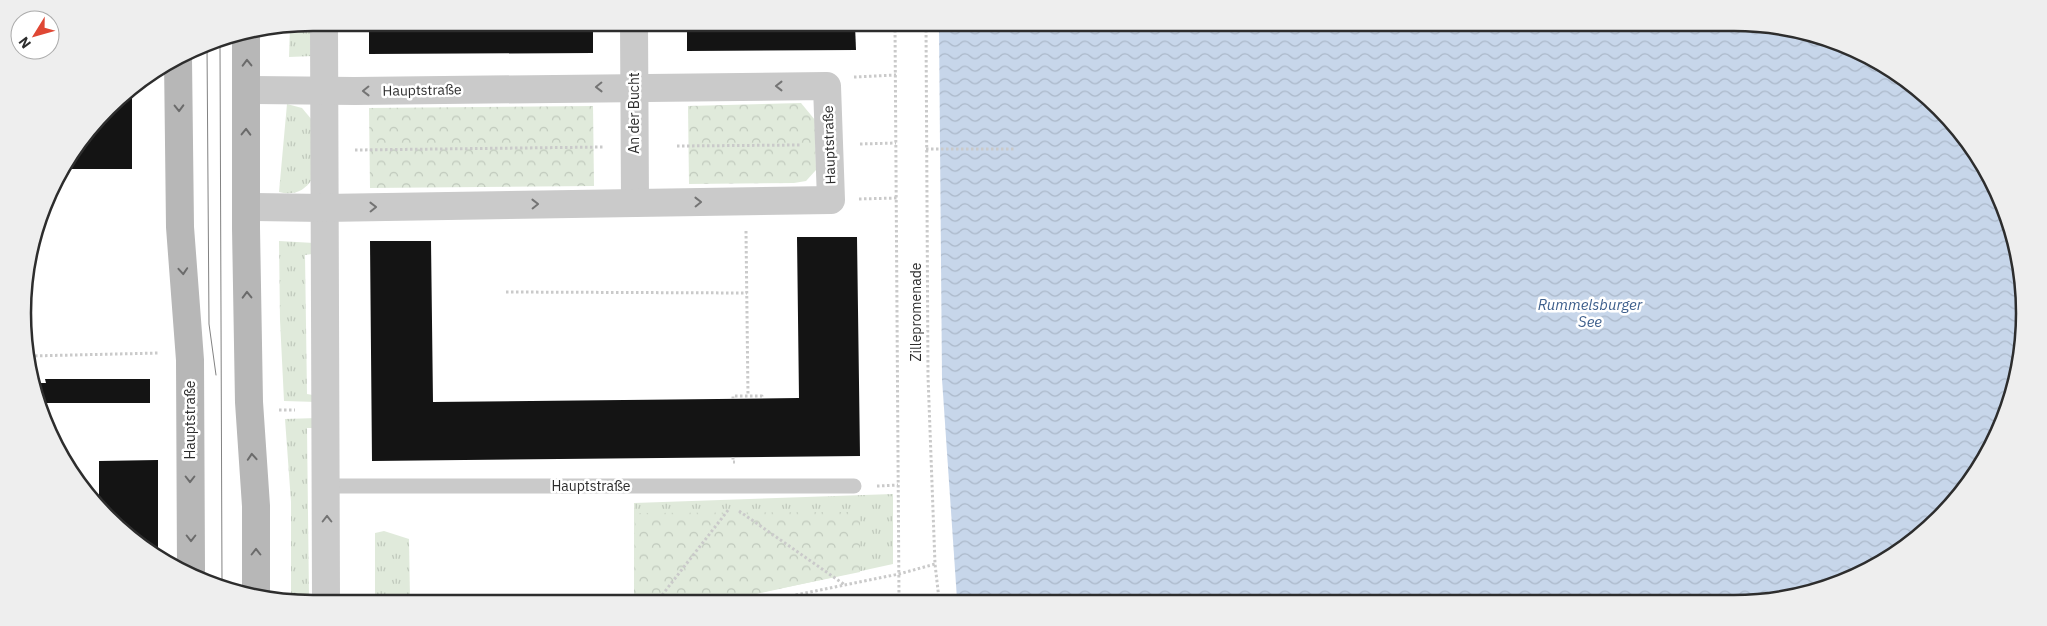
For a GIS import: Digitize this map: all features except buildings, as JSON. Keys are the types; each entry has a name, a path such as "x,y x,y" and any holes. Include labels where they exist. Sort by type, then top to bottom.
{"main road":[{"path":"246,40 249,402 256,506 256,589"},
{"name":"Hauptstraße","path":"178,66 180,227 190,360 191,567"}],"street":[{"path":"324,31 326,595"},
{"name":"An der Bucht","path":"634,31 635,202"},
{"name":"Hauptstraße","path":"246,207 324,208 831,200 827,86 324,91 247,90"}],"lane":[{"name":"Hauptstraße","path":"327,486 854,486"}],"path":[{"path":"895,31 899,595"},
{"name":"Zillepromenade","path":"926,31 928,376 935,564 939,595"},
{"path":"827,86 848,78 896,75"},
{"path":"830,145 896,143"},
{"path":"677,146 795,145"},
{"path":"356,150 604,147"},
{"path":"926,149 1014,149"},
{"path":"831,200 897,198"},
{"path":"746,201 748,396"},
{"path":"506,292 746,293"},
{"path":"35,356 163,353"},
{"path":"733,399 733,396 762,396 762,398"},
{"path":"662,595 732,506 845,585"},
{"path":"796,595 899,574 935,564"}],"green space":[{"path":"312,31 313,56 289,57 290,33"},
{"path":"801,103 815,120 816,170 806,181 794,183 689,184 688,106"},
{"path":"287,104 302,108 312,120 312,179 306,187 294,193 279,192"},
{"path":"593,106 594,186 370,188 369,108"},
{"path":"279,241 314,243 312,254 305,255 307,394 313,395 317,402 284,401"},
{"path":"317,418 314,428 307,428 309,595 291,594 291,502 285,419"},
{"path":"893,494 893,564 751,595 634,595 634,503"},
{"path":"860,512 860,572 749,595 634,595 635,513"},
{"path":"384,531 409,539 410,595 375,595 375,533"}],"water":[{"name":"Rummelsburger See","path":"939,31 1734,31 1771,34 1807,41 1859,60 1891,79 1920,101 1958,141 1987,188 2001,222 2010,258 2015,295 2016,313 2013,350 2001,404 1978,454 1958,485 1946,499 1906,537 1859,566 1807,585 1752,594 957,595 942,379"}],"tram line":[{"path":"220,47 222,580"},
{"path":"207,52 209,324 216,375"}]}
